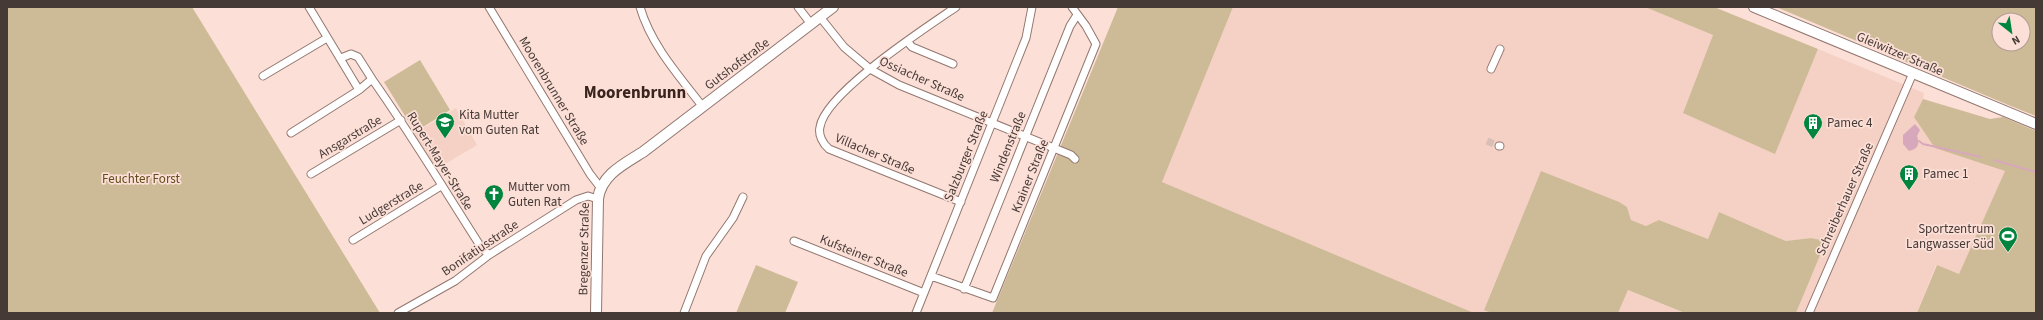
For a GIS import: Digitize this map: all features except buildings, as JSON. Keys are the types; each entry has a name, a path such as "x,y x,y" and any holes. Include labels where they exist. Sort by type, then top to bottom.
{"street":[{"name":"Moorenbrunner Straße","path":"489,7 590,174 600,186"},
{"path":"640,7 649,31 664,56 703,107"},
{"path":"798,7 811,24"},
{"name":"Gutshofstraße","path":"600,186 609,175 643,152 833,7"},
{"name":"Villacher Straße","path":"956,7 859,77 824,117 820,128 825,145 829,149 961,202"},
{"name":"Salzburger Straße","path":"916,313 1026,38 1032,7"},
{"name":"Krainer Straße","path":"932,276 964,289 993,298 1096,44 1095,39 1072,7"},
{"name":"Gleiwitzer Straße","path":"1754,7 2036,124"},
{"path":"311,8 327,38 341,58 359,90"},
{"name":"Windenstraße","path":"964,289 1070,26 1077,14"},
{"name":"Ossiacher Straße","path":"820,17 844,47 870,69 899,85 992,124 1055,148 1075,159"},
{"path":"263,76 327,38"},
{"path":"907,41 912,47 953,64"},
{"path":"1491,69 1500,49"},
{"name":"Rupert-Mayer-Straße","path":"341,58 351,54 358,57 401,120 441,186 481,247 488,255"},
{"name":"Schreiberhauer Straße","path":"1809,313 1913,73"},
{"path":"291,133 359,90 372,79"},
{"name":"Ansgarstraße","path":"311,174 401,120"},
{"name":"Ludgerstraße","path":"353,240 441,186"},
{"name":"Bregenzer Straße","path":"596,313 598,199 600,186"},
{"name":"Bonifatiusstraße","path":"398,313 455,281 488,255 580,198 588,196 598,199"},
{"path":"684,313 706,256 733,218 743,197"},
{"name":"Kufsteiner Straße","path":"794,241 924,293"}],"shaded area":[{"path":"1233,7 1645,7 1713,35 1683,113 1775,153 1818,49 1924,93 1923,99 1914,117 1986,164 2005,171 1959,274 1936,265 1917,313 1796,313 1826,241 1811,238 1787,241 1719,212 1708,239 1660,220 1646,226 1631,220 1627,207 1541,171 1484,309 1492,313 1474,313 1162,182"},
{"name":"Kita Mutter vom Guten Rat","path":"456,108 477,145 445,164 443,162 434,168 413,134"},
{"path":"1915,124 1920,130 1917,136 1918,146 1909,151 1903,144 1903,135"},
{"path":"1628,290 1685,313 1618,313"}],"green space":[{"name":"Feuchter Forst","path":"7,7 192,7 380,313 7,313"},
{"path":"1118,7 1233,7 1162,182 1474,313 992,313"},
{"path":"1645,7 1714,7 1818,49 1775,154 1683,113 1713,35"},
{"path":"1776,7 2036,7 2036,116 2006,104"},
{"path":"420,60 450,110 415,132 384,82"},
{"path":"1923,99 1990,119 2003,117 2036,131 2036,313 1917,313 1937,265 1959,274 2005,171 1935,148 1914,117"},
{"path":"1541,171 1619,202 1627,207 1631,220 1646,226 1659,220 1708,239 1719,212 1786,241 1811,238 1826,241 1796,313 1685,313 1628,290 1618,313 1492,313 1484,310"},
{"path":"756,265 798,282 785,313 736,313"}],"waterway":[{"path":"1919,141 1923,144 1981,157"},
{"path":"1994,160 2036,172"}],"tunnel":[{"path":"1487,141 1499,146"}],"place":[{"name":"Kita Mutter vom Guten Rat","path":"445,139"},
{"name":"Pamec 4","path":"1813,140"},
{"name":"Pamec 1","path":"1909,191"},
{"name":"Mutter vom Guten Rat","path":"494,211"},
{"name":"Sportzentrum Langwasser Süd","path":"2008,253"}],"district":[{"name":"Moorenbrunn","path":"635,93"}]}
